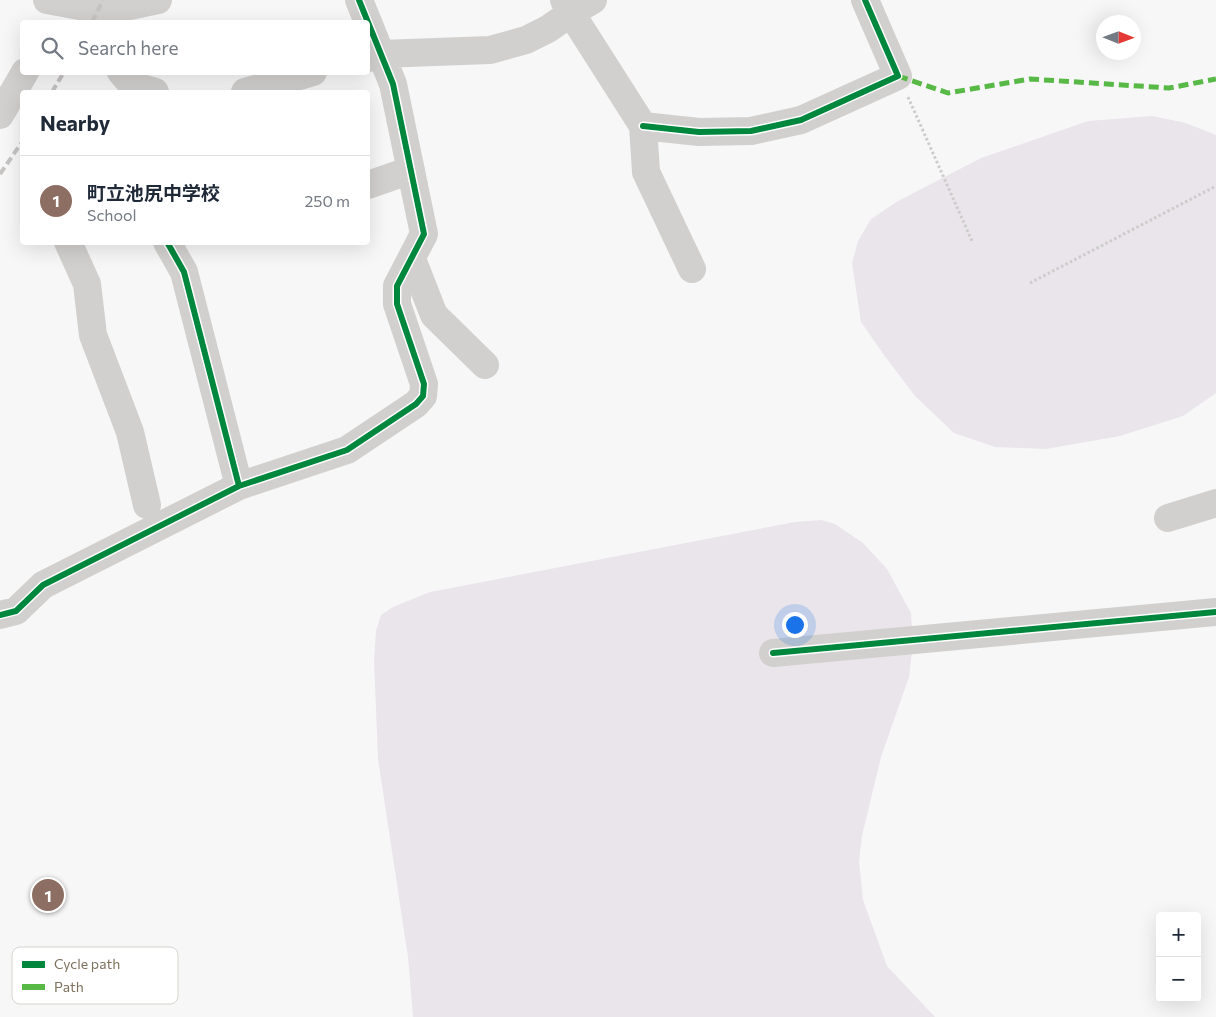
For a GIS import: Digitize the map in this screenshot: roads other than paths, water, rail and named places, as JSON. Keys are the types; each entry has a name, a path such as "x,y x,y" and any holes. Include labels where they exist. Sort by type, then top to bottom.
{"street":[{"path":"59,7 106,17 158,0"},
{"path":"359,0 364,20"},
{"path":"642,126 699,132 751,131 801,120 898,76 865,0"},
{"path":"374,56 490,50 526,40 548,29 576,4 642,126 646,172 692,269"},
{"path":"0,615 16,611 43,585 239,486 347,450 416,404 423,396 424,384 397,304 398,286 424,234 393,84 374,56 370,41"},
{"path":"0,115 23,75"},
{"path":"252,90 303,75"},
{"path":"370,184 411,170"},
{"path":"69,245 88,284 93,335 130,432 147,505"},
{"path":"170,245 184,272 239,486"},
{"path":"412,258 434,315 485,365"},
{"path":"1168,518 1216,503"},
{"path":"773,653 1216,612"}],"railway":[{"path":"93,20 103,0"},
{"path":"53,90 62,75"},
{"path":"0,174 20,145"}],"place":[{"name":"町立池尻中学校","path":"48,895"}]}
